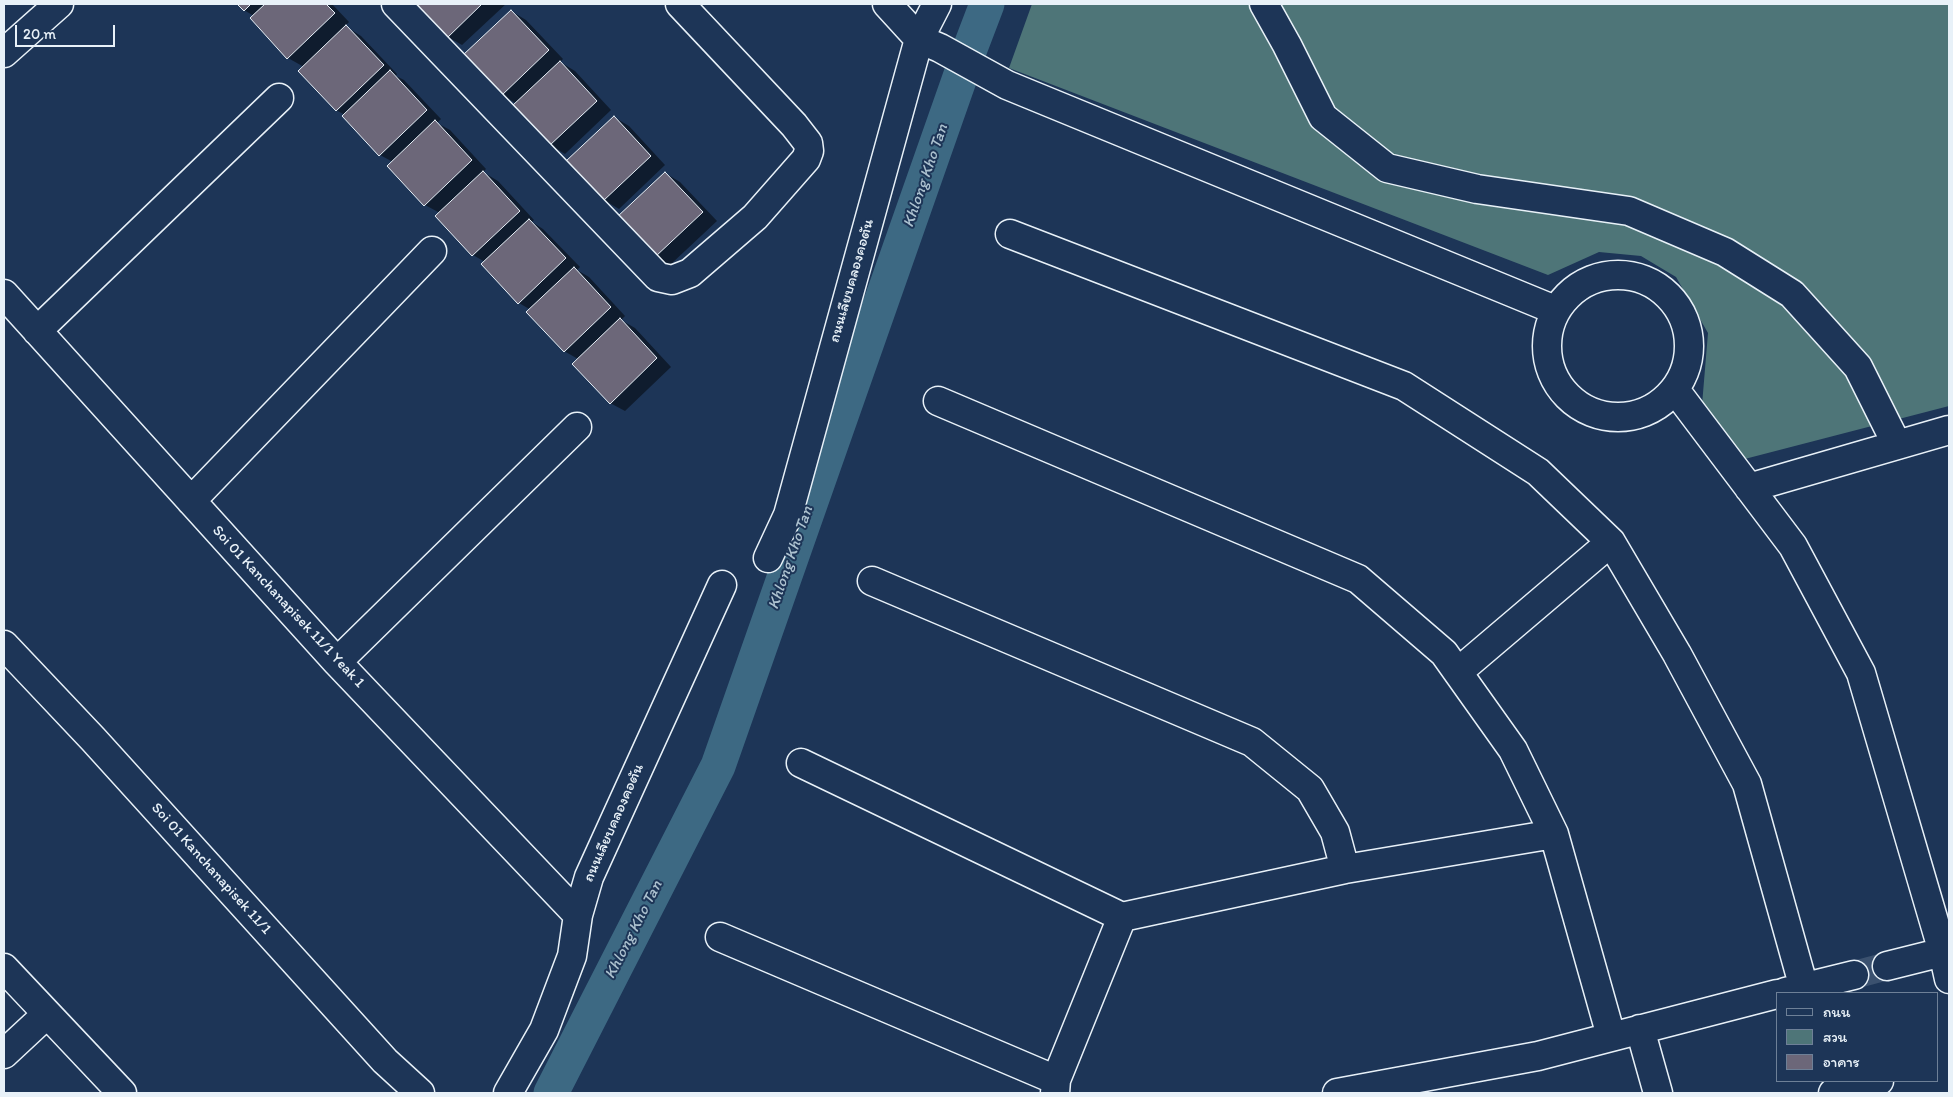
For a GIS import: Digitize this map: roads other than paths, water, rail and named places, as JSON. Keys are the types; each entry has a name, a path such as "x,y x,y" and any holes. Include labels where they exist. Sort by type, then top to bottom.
{"street":[{"path":"4,53 59,4"},
{"path":"396,4 658,277 672,280 690,273 755,217 787,183 806,159 809,151 808,143 794,125 680,4"},
{"path":"886,4 930,44 1008,85 1555,310"},
{"name":"ถนนเลียบคลองคอตัน","path":"768,558 788,515 930,44 936,4"},
{"path":"1264,4 1323,117 1387,168 1477,189 1629,211 1725,252 1792,294 1858,367 1897,445"},
{"path":"37,330 279,98"},
{"path":"1010,234 1404,386 1538,472 1611,542 1677,654 1746,784 1792,990 1854,975"},
{"path":"191,501 432,251"},
{"path":"1621,272 1659,285 1685,315 1691,355 1676,391 1652,411 1623,419 1592,414 1586,410 1567,397 1550,370 1546,340 1555,310 1583,282 1621,272"},
{"name":"Soi 01 Kanchanapisek 11/1 Yeak 1","path":"4,294 337,662 578,915"},
{"path":"1676,391 1792,546 1861,673 1943,952 1949,980"},
{"path":"938,401 1358,579 1444,653 1513,750 1554,834 1611,1036"},
{"path":"337,662 577,427"},
{"path":"1749,488 1949,430"},
{"path":"1458,672 1611,542"},
{"path":"872,581 1252,742 1310,789 1335,832 1345,869"},
{"name":"ถนนเลียบคลองคอตัน","path":"508,1093 544,1030 572,956 578,915 589,877 722,585"},
{"name":"Soi 01 Kanchanapisek 11/1","path":"4,645 93,739 385,1060 420,1093"},
{"path":"801,763 1122,917 1345,869 1554,834"},
{"path":"720,937 1055,1087 1122,917"},
{"path":"1887,966 1943,952"},
{"path":"4,968 122,1093"},
{"path":"1337,1093 1444,1084 1611,1036 1776,994"},
{"path":"4,1054 47,1014"},
{"path":"1640,1029 1658,1093"},
{"path":"1833,1093 1875,1082"}],"waterway":[{"name":"Khlong Kho Tan","path":"551,1093 718,766 987,4"}],"tunnel":[{"path":"1854,975 1887,966"}]}
